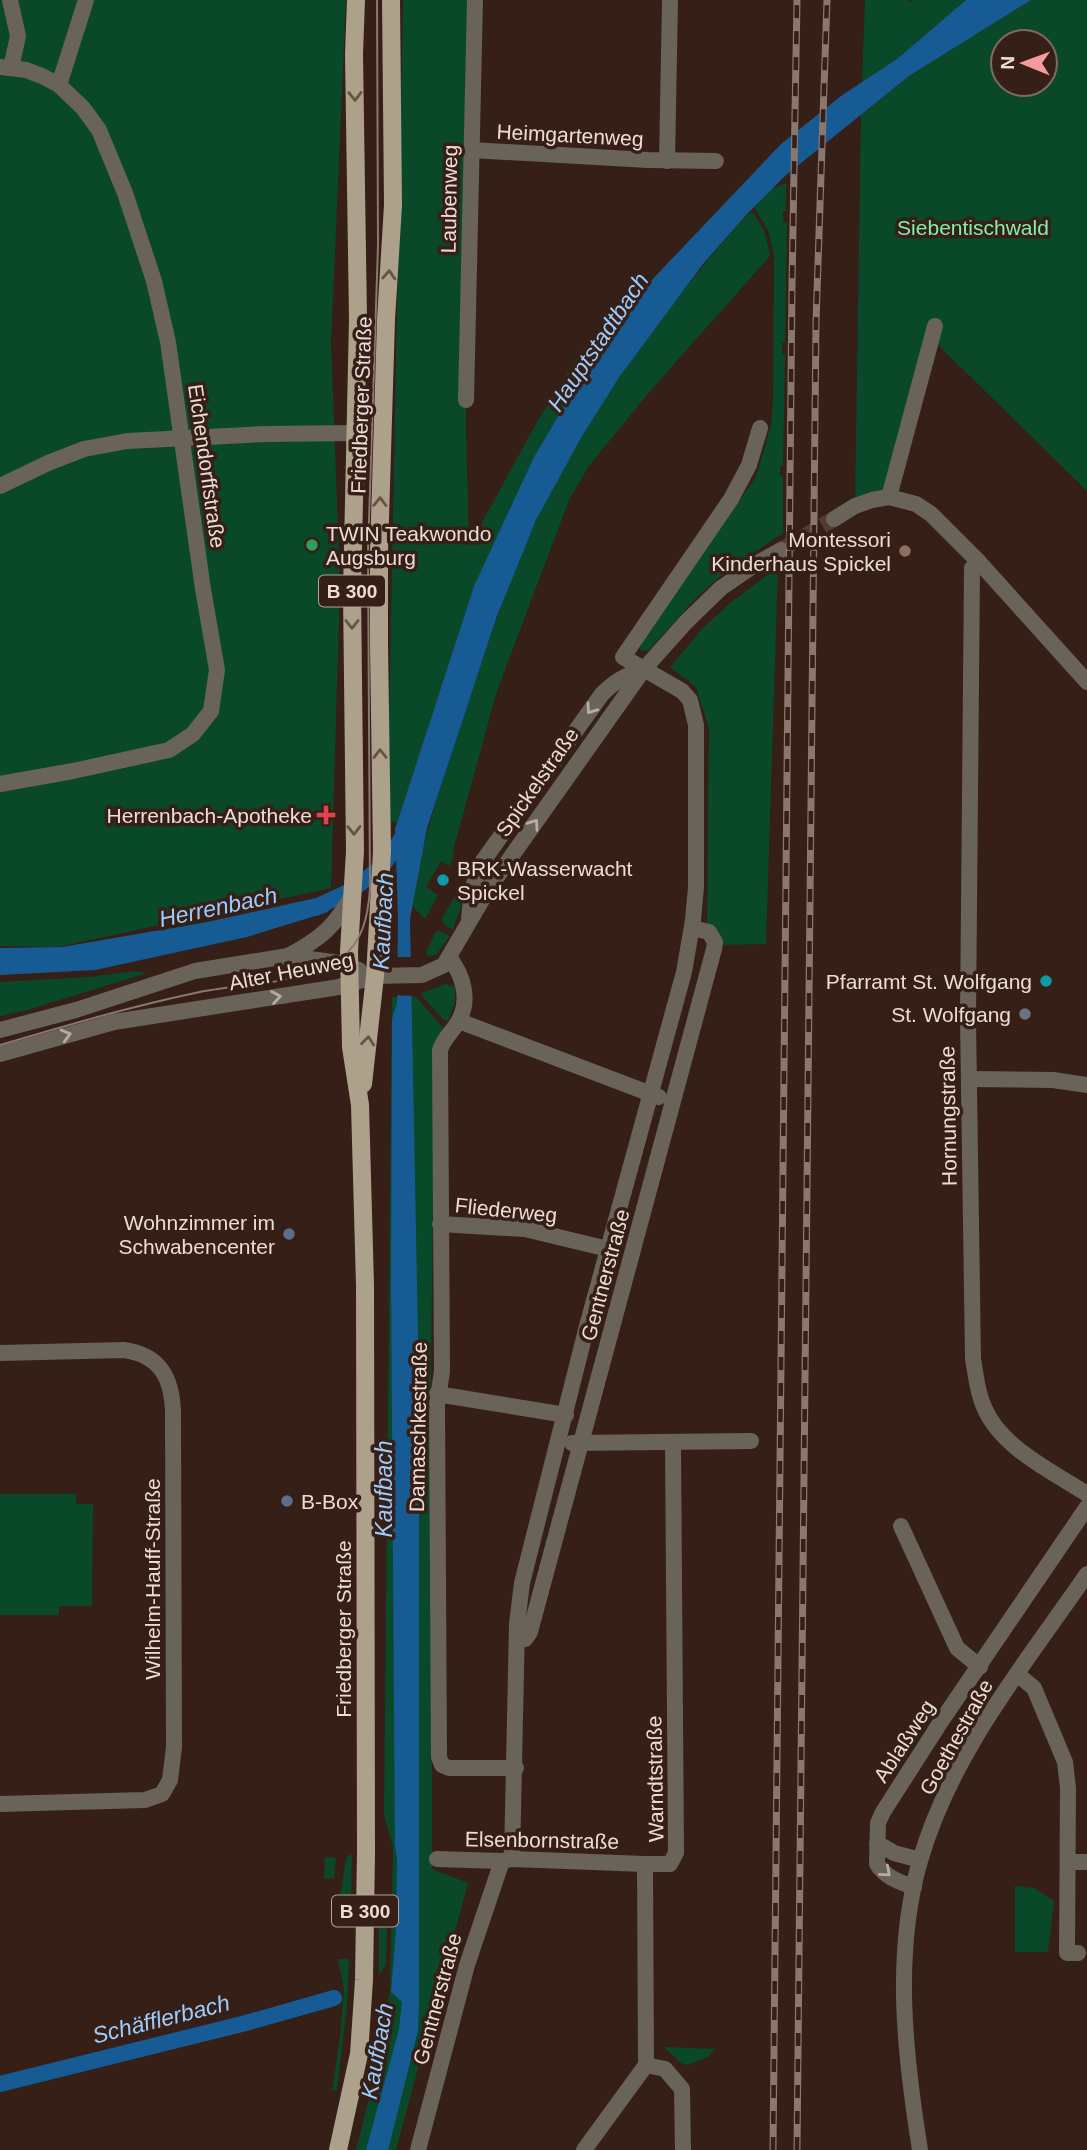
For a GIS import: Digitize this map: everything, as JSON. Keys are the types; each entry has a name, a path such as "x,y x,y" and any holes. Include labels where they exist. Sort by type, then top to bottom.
{"main road":[{"name":"Friedberger Straße","path":"338,2150 359,2053 365,1967 365,1284 360,1105 352,1046 345,919 352,895 354,860 352,592 358,319 354,54 356,0"},
{"name":"Friedberger Straße","path":"360,1105 383,976 379,565 386,320 393,205 391,0"}],"street":[{"path":"5,67 18,36 10,0"},
{"path":"59,85 86,0"},
{"name":"Laubenweg","path":"466,400 475,0"},
{"name":"Heimgartenweg","path":"667,161 670,0"},
{"name":"Eichendorffstraße","path":"0,784 86,769 169,750 193,733 211,711 217,670 204,598 174,372 162,310 125,193 99,130 83,108 59,85 41,76 5,67"},
{"name":"Heimgartenweg","path":"471,150 667,161 716,161"},
{"path":"889,497 935,326"},
{"name":"Spickelstraße","path":"613,683 623,657 731,499 749,465 760,428"},
{"path":"0,486 84,449 127,441 356,433"},
{"path":"834,519 863,503 889,497 909,502 931,514 979,562 1087,682"},
{"name":"Spickelstraße","path":"383,976 416,976 444,965 489,888 644,669 721,588 781,550"},
{"name":"Hornungstraße","path":"979,562 972,568 968,926 973,1359 984,1409 994,1425 1014,1445 1087,1494"},
{"path":"623,657 644,669"},
{"name":"Spickelstraße","path":"469,922 473,886 483,861 602,694 626,675 644,669"},
{"name":"Gentnerstraße","path":"418,2150 467,1965 507,1860 516,1768 518,1610 524,1571 684,972 692,928 696,887 694,711 682,691 644,669"},
{"path":"288,956 312,943 345,919"},
{"name":"Gentnerstraße","path":"517,1640 526,1639 530,1632 715,942 709,932 692,928"},
{"name":"Alter Heuweg","path":"0,1030 76,1010 195,971 288,956 350,975 383,976"},
{"path":"449,957 460,972 464,987 459,1021 672,1102"},
{"name":"Alter Heuweg","path":"0,1055 114,1022 330,989 350,975"},
{"name":"Damaschkestraße","path":"459,1021 443,1040 440,1050 442,1371 438,1394 439,1761 450,1768 516,1768"},
{"path":"969,1079 1054,1080 1087,1084"},
{"name":"Fliederweg","path":"440,1224 525,1229 608,1249"},
{"name":"Wilhelm-Hauff-Straße","path":"0,1353 124,1350 138,1352 149,1357 166,1377 171,1391 173,1412 173,1747 170,1780 162,1794 145,1800 0,1804"},
{"path":"438,1394 566,1415"},
{"path":"559,1443 751,1441"},
{"name":"Warndtstraße","path":"646,2065 645,1864 670,1864 677,1853 673,1443"},
{"name":"Ablaßweg","path":"914,1887 881,1871 877,1864 878,1823 883,1812 1087,1507"},
{"path":"901,1526 957,1648 980,1667"},
{"name":"Goethestraße","path":"920,2150 904,2016 907,1933 920,1860 939,1810 968,1751 1017,1674 1086,1578"},
{"path":"1017,1674 1034,1688 1065,1762 1068,1788 1067,1953 1078,1953"},
{"path":"877,1843 894,1853 920,1860"},
{"name":"Elsenbornstraße","path":"437,1859 645,1864"},
{"path":"1068,1862 1087,1862"},
{"path":"584,2150 646,2065 665,2069 682,2089 683,2150"}],"green space":[{"path":"0,0 346,0 331,343 340,582 331,888 58,947 0,946"},
{"path":"403,0 474,0 466,427 469,546 537,422 575,361 629,289 648,284 576,386 534,458 474,586 397,823 387,821"},
{"path":"865,0 966,0 897,59 862,83"},
{"name":"Siebentischwald","path":"1031,0 1087,0 1087,491 932,339 889,497 855,506 861,115 909,76"},
{"path":"786,183 786,211 783,211 783,222 787,223 785,342 782,343 782,354 785,354 783,466 780,466 780,476 783,476 783,533 724,573 696,598 649,650 643,651 640,650 642,640 756,477 771,425 773,401 774,255 768,230 754,207 771,189"},
{"path":"753,212 765,232 770,256 651,390 588,467 569,500 497,691 453,858 449,866 441,861 426,887 438,895 425,919 412,906 412,898 429,826 498,614 536,520 580,439 631,361 716,250 746,215"},
{"path":"778,567 766,944 716,945 707,923 709,729 696,687 670,667 703,628 730,603"},
{"path":"459,889 465,895 453,929 441,920"},
{"path":"437,930 450,936 436,955 428,956 426,952"},
{"path":"136,971 147,973 0,1016 0,982 89,977"},
{"path":"445,984 455,987 455,1002 448,1021 422,996 422,993"},
{"path":"392,997 416,997 444,1029 435,1046 431,1359 432,1869 468,1883 396,2150 356,2150 390,1992 393,1847 384,1815"},
{"path":"0,1494 76,1494 76,1504 93,1504 92,1606 59,1606 59,1615 0,1615"},
{"path":"352,1854 351,1896 340,1896 346,1858"},
{"path":"325,1857 336,1858 334,1878 324,1879"},
{"path":"1015,1886 1034,1888 1054,1901 1048,1952 1015,1952"},
{"path":"379,1908 387,1908 386,1965 379,1975"},
{"path":"338,1959 349,1959 347,2006 337,2089 332,2092 344,1989"},
{"path":"664,2047 715,2049 708,2057 687,2065 681,2063"}],"water":[{"path":"966,0 1031,0 909,76 785,176 703,264 620,376 582,436 536,520 497,616 427,828 410,919 419,1387 418,2031 388,2150 366,2150 399,2029 402,2002 391,1992 396,1930 397,1858 391,1287 392,1019 397,1003 398,918 395,829 474,586 534,457 576,386 648,284 781,144 841,96 897,59"},
{"path":"334,890 328,912 247,937 95,970 0,975 0,948 62,947 207,922 316,898"}],"pier":[{"path":"393,957 414,957 415,996 393,995"}],"waterway":[{"name":"Herrenbach","path":"315,908 350,891 381,868 406,832"},
{"name":"Schäfflerbach","path":"0,2084 246,2023 334,1998"}],"tunnel":[{"path":"781,550 834,519"}],"tram line":[{"path":"0,1045 170,998 308,974 340,959 354,945 363,928 370,889 368,551 378,245 377,0"}],"railway":[{"path":"773,2150 797,0"},
{"path":"797,2150 816,322 827,0"}],"place":[{"name":"TWIN Teakwondo Augsburg","path":"312,545"},
{"name":"Montessori Kinderhaus Spickel","path":"905,551"},
{"name":"Herrenbach-Apotheke","path":"326,815"},
{"name":"BRK-Wasserwacht Spickel","path":"443,880"},
{"name":"Pfarramt St. Wolfgang","path":"1046,981"},
{"name":"St. Wolfgang","path":"1025,1014"},
{"name":"Wohnzimmer im Schwabencenter","path":"289,1234"},
{"name":"B-Box","path":"287,1501"}],"water label":[{"name":"Hauptstadtbach","path":"598,342"},
{"name":"Kaufbach","path":"383,921"},
{"name":"Kaufbach","path":"384,1489"},
{"name":"Kaufbach","path":"377,2051"}]}
